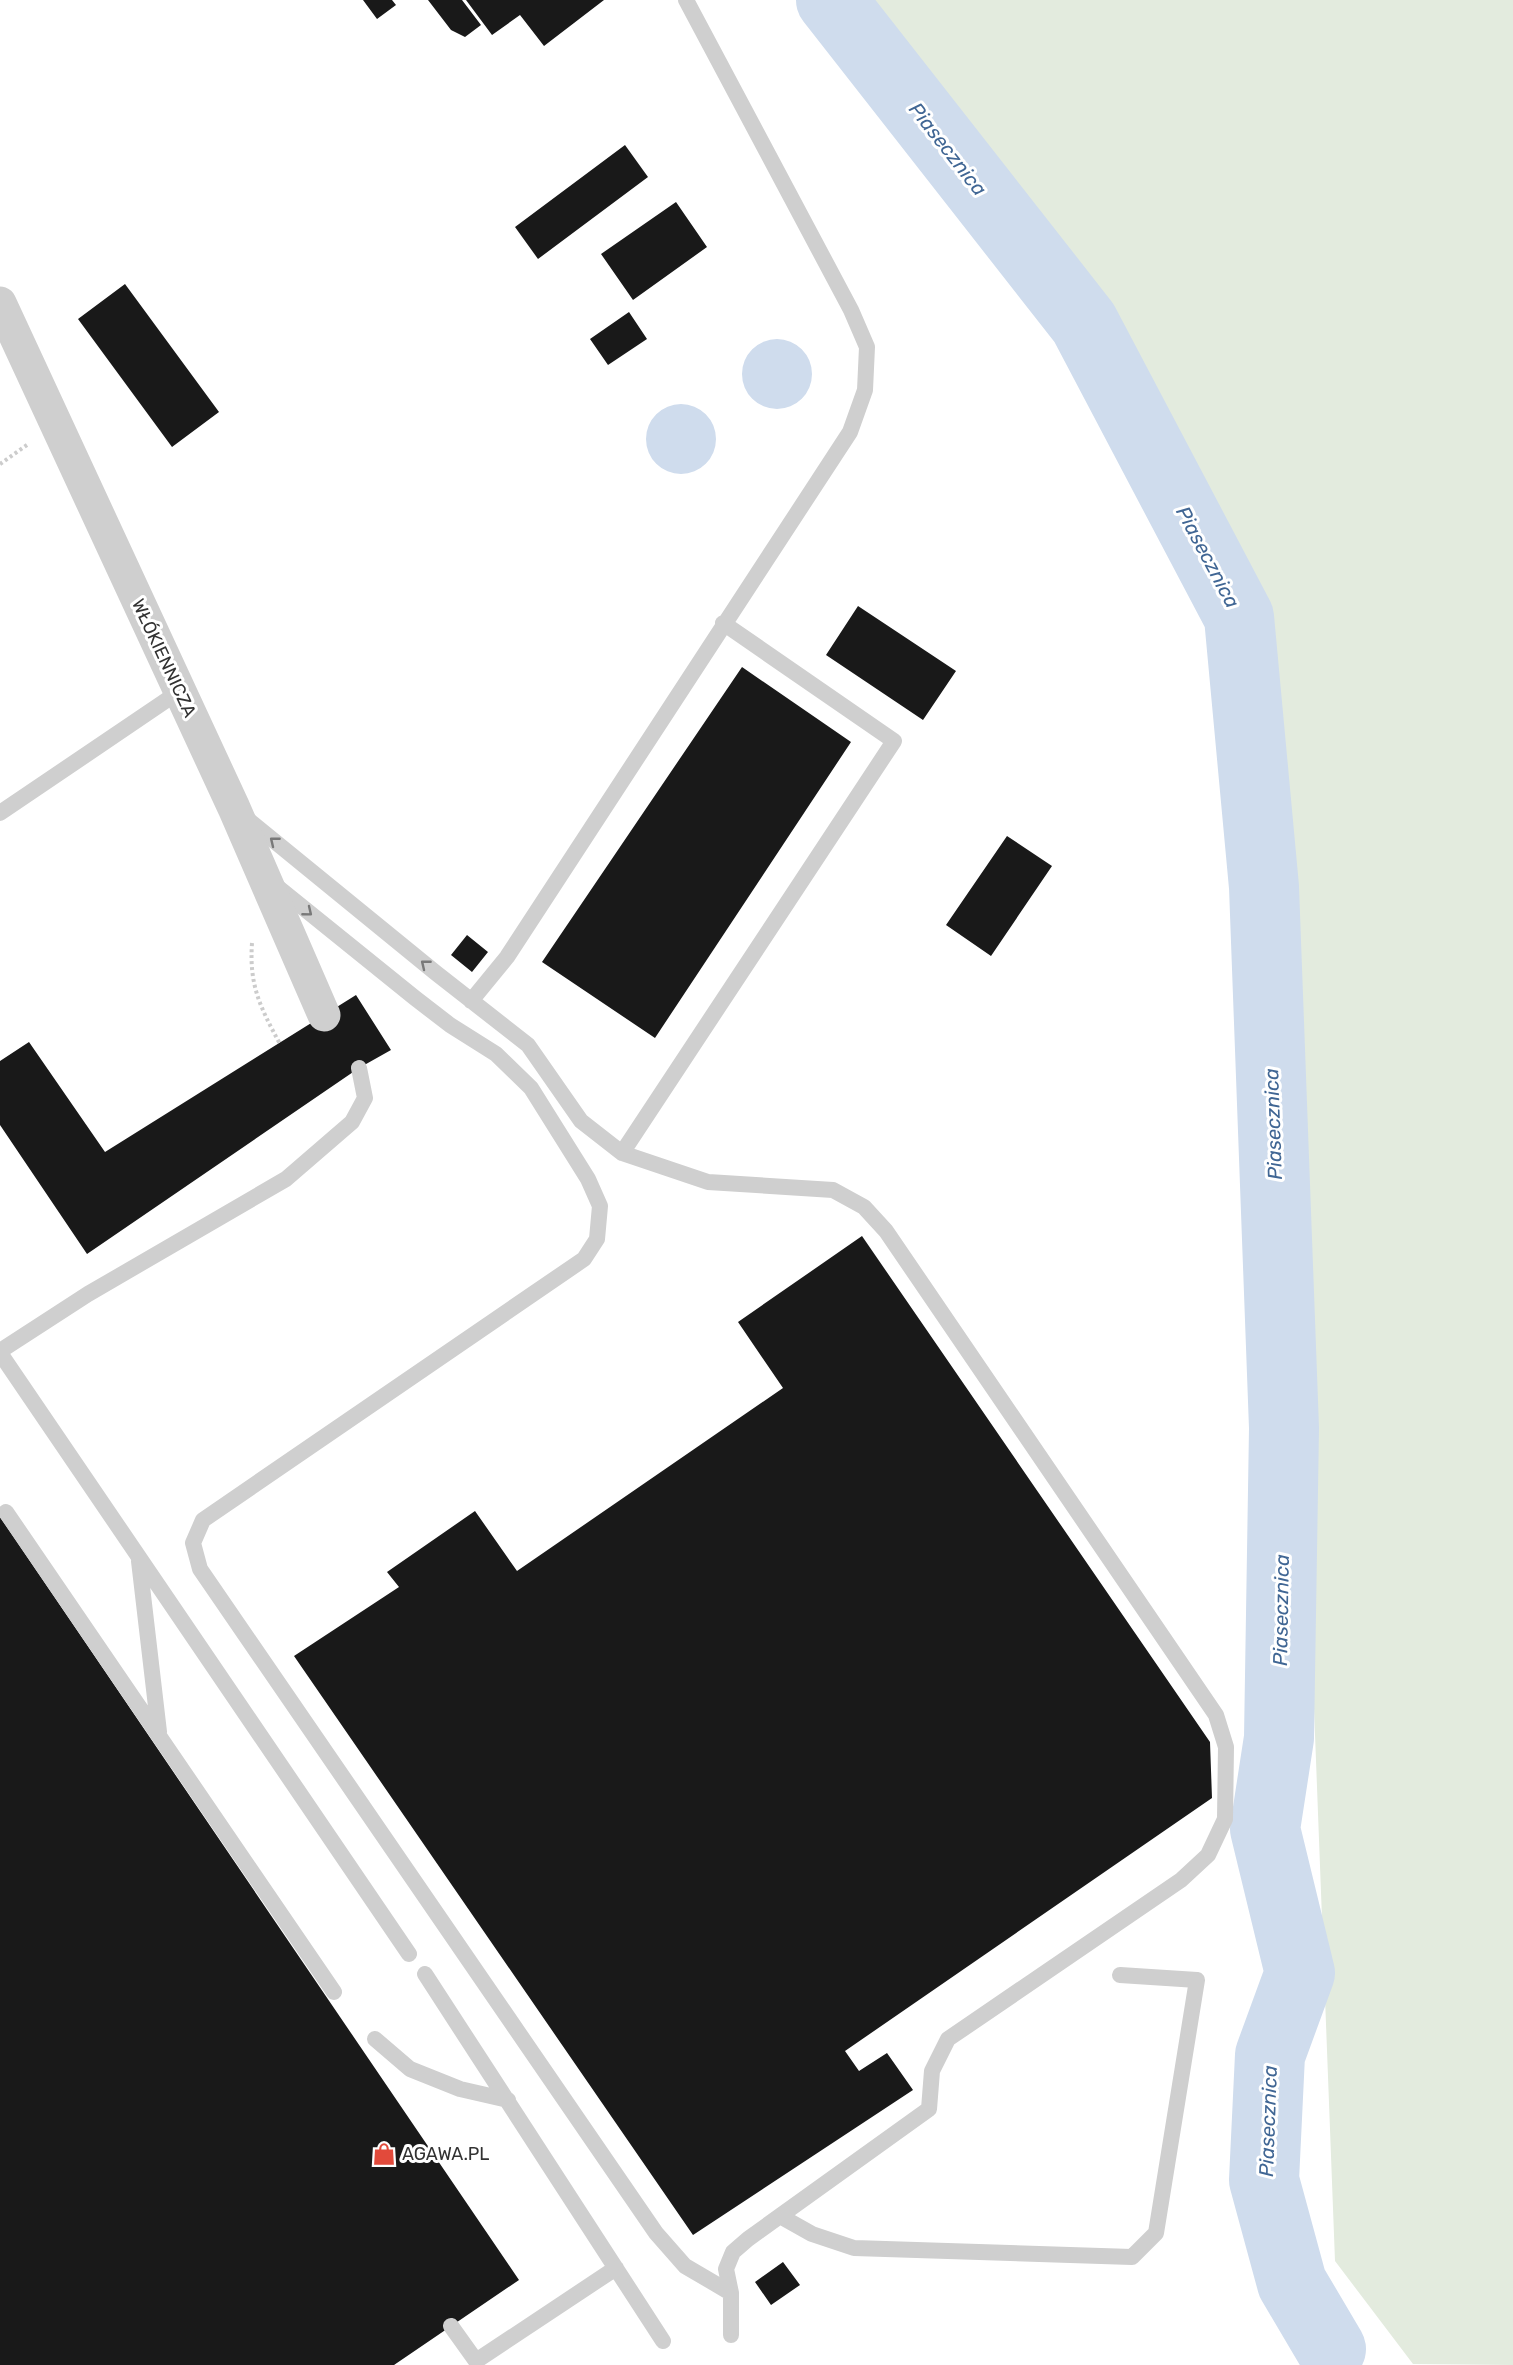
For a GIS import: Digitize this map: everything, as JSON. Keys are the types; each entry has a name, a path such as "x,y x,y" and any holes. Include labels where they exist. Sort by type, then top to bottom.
{"street":[{"name":"WŁÓKIENNICZA","path":"0,303 234,808 324,1015"}],"lane":[{"path":"471,1000 507,957 723,623 850,432 865,390 867,347 851,310 686,0"},
{"path":"622,1153 894,741 723,623"},
{"path":"0,813 180,691"},
{"path":"234,808 528,1045 581,1121 622,1153 708,1182 833,1190 864,1207 886,1231 1216,1714 1226,1747 1225,1818 1208,1855 1181,1880 948,2039 932,2071 929,2109 748,2238 733,2252 726,2269 731,2293 731,2335"},
{"path":"263,875 450,1025 496,1054 531,1088 588,1179 600,1206 597,1239 584,1259 203,1520 193,1543 200,1569 656,2233 685,2266 731,2293"},
{"path":"359,1068 365,1098 352,1122 286,1179 88,1294 0,1352 409,1954"},
{"path":"6,1512 334,1992"},
{"path":"139,1557 159,1736"},
{"path":"425,1974 663,2341"},
{"path":"780,2216 812,2234 854,2248 1132,2257 1156,2233 1197,1980 1120,1975"},
{"path":"375,2039 410,2069 460,2090 508,2100"},
{"path":"451,2326 476,2361 616,2268"}],"path":[{"path":"0,464 32,442"}],"shaded area":[{"path":"838,0 1513,0 1513,2365 1413,2364 1335,2261 1285,944 1247,616 1091,323"}],"water":[{"path":"777,339 790,342 802,349 809,361 812,374 809,387 802,399 790,406 777,409 764,406 752,399 745,387 742,374 745,361 752,349 764,342"},
{"path":"681,404 694,407 706,414 713,426 716,439 713,452 706,464 694,471 681,474 668,471 656,464 649,452 646,439 649,426 656,414 668,407"}],"building":[{"path":"363,0 392,0 396,5 377,19"},
{"path":"428,0 462,0 481,25 465,37 451,30"},
{"path":"466,0 604,0 544,46 520,15 492,35"},
{"path":"625,145 648,177 538,259 515,227"},
{"path":"676,202 707,247 633,300 601,254"},
{"path":"125,284 219,412 172,447 78,319"},
{"path":"629,312 647,339 608,365 590,339"},
{"path":"858,606 956,671 923,720 826,655"},
{"path":"742,667 851,742 655,1038 542,962"},
{"path":"1007,836 1052,866 991,956 946,925"},
{"path":"467,935 488,952 472,972 451,955"},
{"path":"356,995 391,1050 359,1068 87,1254 0,1125 0,1061 29,1042 105,1152"},
{"path":"862,1236 1210,1742 1212,1798 845,2051 859,2071 887,2053 913,2090 693,2235 294,1656 399,1587 387,1572 475,1511 517,1571 783,1388 738,1322"},
{"path":"0,1517 519,2280 394,2365 0,2365"},
{"path":"783,2262 800,2285 771,2305 755,2282"}],"waterway":[{"name":"Piasecznica","path":"831,0 1084,323 1239,617 1264,887 1284,1428 1279,1738 1265,1829 1300,1973 1270,2055 1264,2180 1292,2283 1331,2349"}],"place":[{"name":"AGAWA.PL","path":"384,2154"}]}
